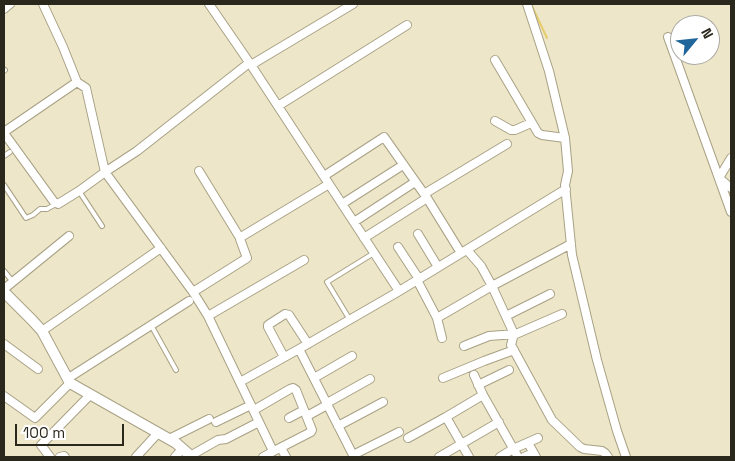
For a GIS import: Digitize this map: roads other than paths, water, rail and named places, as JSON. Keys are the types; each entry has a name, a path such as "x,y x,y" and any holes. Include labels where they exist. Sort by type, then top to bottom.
{"street":[{"path":"4,9 10,4"},
{"path":"43,4 78,82 86,88 105,172 193,292 208,316 272,452"},
{"path":"209,4 399,291"},
{"path":"78,82 4,132 56,204 79,191 137,151 250,64 353,4"},
{"path":"527,4 549,71 565,138 568,171 565,185 572,255 597,360 618,436 626,457"},
{"path":"278,106 407,25"},
{"path":"668,37 731,212"},
{"path":"495,60 538,133 565,138"},
{"path":"496,121 511,130 531,123"},
{"path":"324,176 384,137 464,252 481,266 514,334 511,344 553,422 580,447 602,451 608,457"},
{"path":"364,238 425,196 507,144"},
{"path":"719,178 731,158"},
{"path":"342,204 403,165"},
{"path":"193,292 247,258 240,238 199,171"},
{"path":"719,178 731,188"},
{"path":"354,222 415,182"},
{"path":"240,238 329,184"},
{"path":"240,382 418,280 566,189"},
{"path":"418,234 438,267"},
{"path":"68,236 4,291 42,331 68,381 176,443 188,454"},
{"path":"437,318 571,244"},
{"path":"398,247 418,280 437,318 442,338"},
{"path":"42,331 161,248"},
{"path":"208,316 304,260"},
{"path":"506,316 550,294"},
{"path":"4,396 35,418 68,381 189,301"},
{"path":"284,358 268,325 285,314 289,315 308,344"},
{"path":"464,346 489,336 514,334 562,314"},
{"path":"4,344 38,369"},
{"path":"299,349 354,456 399,432"},
{"path":"443,378 514,350"},
{"path":"314,378 352,356"},
{"path":"478,385 509,370"},
{"path":"474,375 483,395 518,457"},
{"path":"289,418 327,404 370,379"},
{"path":"169,439 212,420 252,407 293,388 296,390 312,430 263,457"},
{"path":"50,457 41,445 90,395"},
{"path":"408,438 483,395"},
{"path":"338,426 383,402"},
{"path":"446,417 469,457"},
{"path":"175,457 188,454 218,440 226,439 259,422"},
{"path":"439,457 498,422"},
{"path":"136,457 158,433"},
{"path":"500,457 538,438"},
{"path":"524,457 535,455 528,442"},
{"path":"281,448 286,457"},
{"path":"60,457 64,457"}],"lane":[{"path":"4,156 10,152"},
{"path":"4,185 26,218 40,209 47,209 56,204"},
{"path":"79,191 102,226"},
{"path":"350,320 327,282 374,253"},
{"path":"4,271 13,282"},
{"path":"151,325 176,370"}],"waterway":[{"path":"531,4 547,38"}]}
